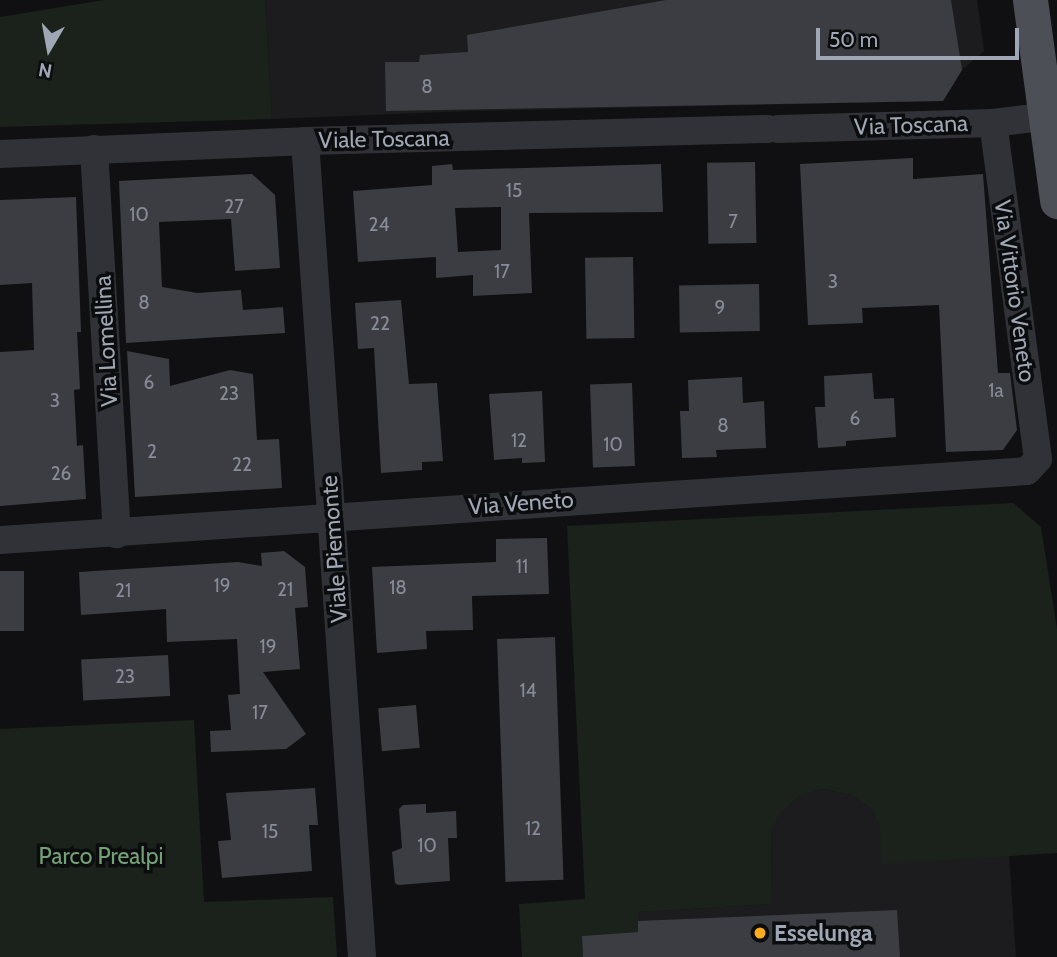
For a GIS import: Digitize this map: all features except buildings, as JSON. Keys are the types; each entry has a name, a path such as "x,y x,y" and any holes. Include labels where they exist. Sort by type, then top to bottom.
{"main road":[{"path":"1030,0 1051,116 1057,201"}],"street":[{"name":"Via Toscana","path":"773,129 993,123 1051,116"},
{"name":"Via Vittorio Veneto","path":"993,123 1038,459"},
{"name":"Viale Toscana","path":"0,154 305,141 773,129"},
{"name":"Viale Piemonte","path":"305,141 362,957"},
{"name":"Via Lomellina","path":"94,149 117,534"},
{"name":"Via Veneto","path":"0,540 1027,471 1038,459"}],"shaded area":[{"path":"265,0 977,0 984,51 962,70 943,101 469,111 272,119"},
{"path":"823,789 851,795 871,808 880,828 882,863 1009,855 1016,957 583,957 582,936 637,932 638,912 772,904 771,831 782,811 799,796"}],"green space":[{"path":"104,0 265,0 272,119 0,127 0,17"},
{"path":"1013,503 1041,527 1057,629 1057,853 881,864 880,828 871,808 851,795 823,789 799,796 782,811 771,831 772,904 638,912 638,932 582,936 583,957 522,957 519,904 585,899 567,526"},
{"name":"Parco Prealpi","path":"194,720 204,902 333,897 337,957 0,957 0,729"}],"place":[{"name":"Esselunga","path":"760,933"}]}
